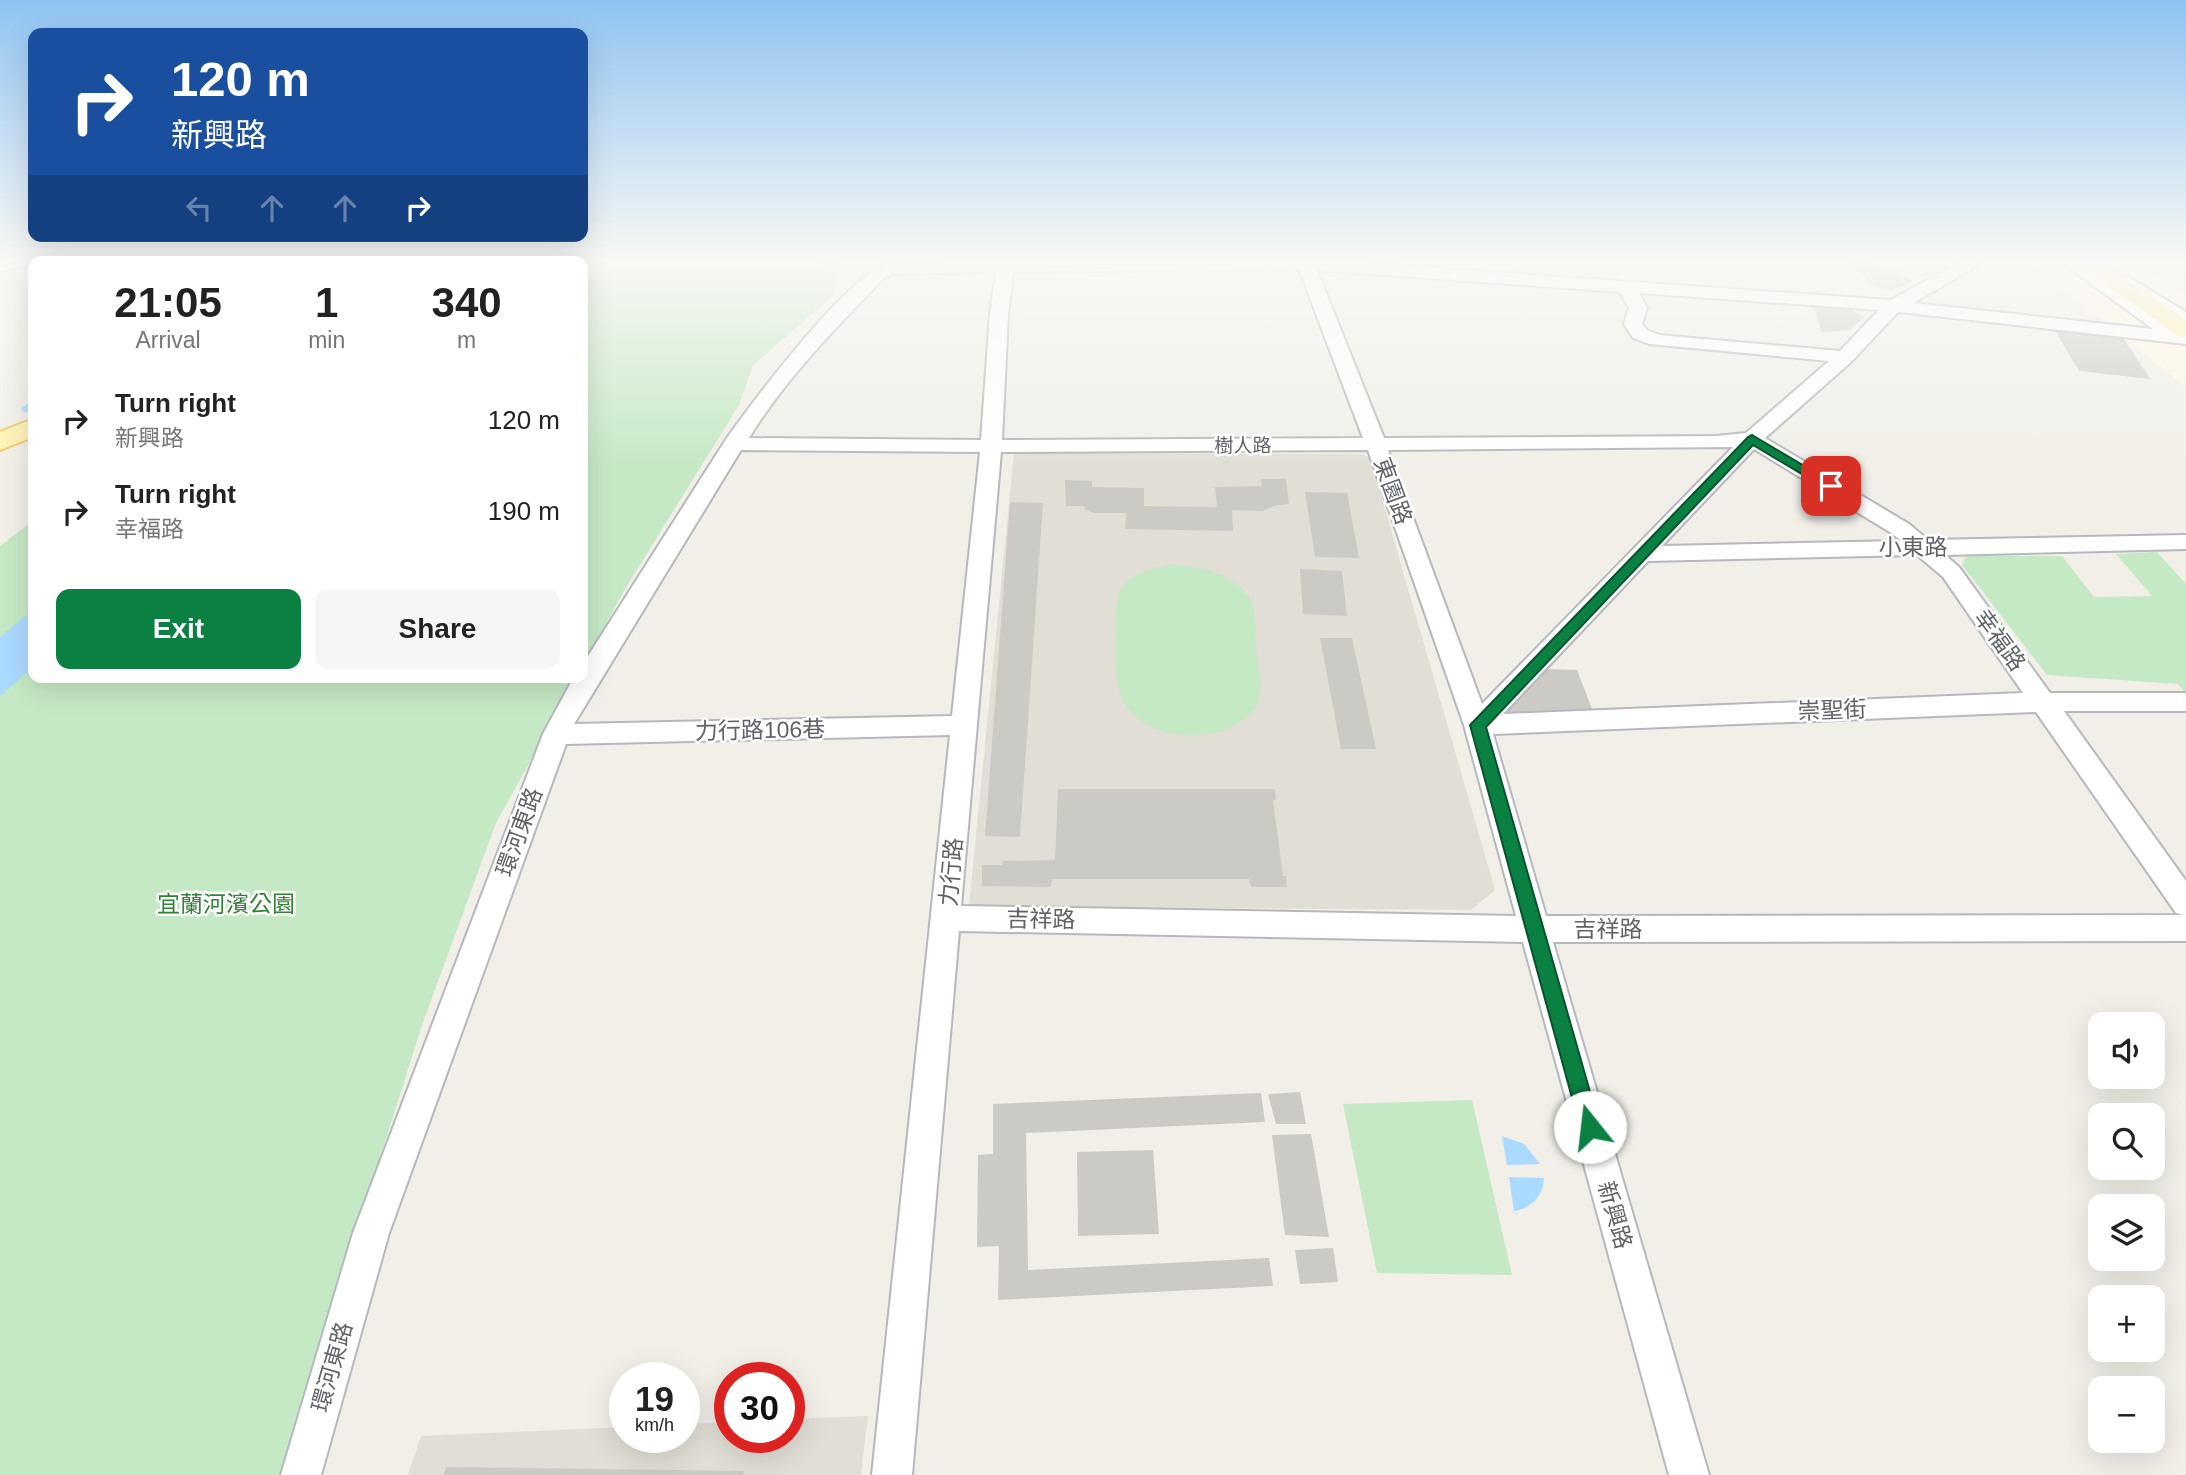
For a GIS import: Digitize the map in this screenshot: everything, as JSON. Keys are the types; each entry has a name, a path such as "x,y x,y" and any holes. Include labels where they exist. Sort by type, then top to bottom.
{"main road":[{"path":"0,442 28,428"}],"street":[{"name":"環河東路","path":"588,676 754,413 825,329"},
{"name":"力行路","path":"892,1475 992,446 998,329"},
{"name":"東園路","path":"1331,329 1377,444 1478,725"},
{"path":"1636,329 1640,334 1656,340 1844,357"},
{"path":"1478,725 1752,439 1783,415 1872,329"},
{"path":"2101,329 2184,338"},
{"name":"樹人路","path":"733,444 992,446 1716,442 1752,439"},
{"name":"幸福路","path":"1752,439 1901,529 1951,572 2186,904"},
{"name":"小東路","path":"1640,554 2186,542"},
{"name":"環河東路","path":"301,1475 371,1233 556,734 583,683"},
{"name":"崇聖街","path":"1478,725 2045,702 2186,702"},
{"name":"力行路106巷","path":"556,734 964,725"},
{"name":"新興路","path":"1478,725 1689,1475"},
{"name":"吉祥路","path":"947,918 1535,929 2186,928"}],"shaded area":[{"path":"2113,329 2186,329 2186,387"},
{"path":"1014,453 1360,454 1370,457 1495,890 1471,910 969,906"},
{"path":"868,1416 861,1475 408,1475 421,1436 609,1428 609,1453 700,1453 700,1423 714,1423 714,1453 805,1453 805,1418"}],"green space":[{"path":"588,329 795,329 753,365 739,405 625,589 588,657"},
{"name":"宜蘭河濱公園","path":"28,525 28,683 574,683 496,823 421,1028 280,1475 0,1475 0,546"},
{"path":"2157,552 2186,584 2186,694 2178,684 2047,675 1962,565 1966,556 2062,556 2094,597 2152,596 2116,554"},
{"path":"1167,565 1190,566 1226,577 1245,591 1253,606 1260,681 1259,698 1253,711 1224,730 1187,735 1168,732 1150,726 1136,717 1121,696 1116,659 1116,616 1120,593 1130,579"},
{"path":"1472,1100 1512,1275 1377,1273 1343,1104"}],"water":[{"path":"28,614 28,671 0,696 0,637"},
{"path":"1502,1136 1524,1144 1540,1164 1507,1165"},
{"path":"1509,1177 1544,1178 1539,1196 1526,1207 1514,1211"}],"building":[{"path":"1821,329 1851,329 1850,330 1822,332"},
{"path":"2054,329 2122,336 2150,379 2079,371"},
{"path":"1261,479 1286,479 1289,504 1262,511 1232,510 1233,531 1125,529 1126,513 1094,513 1084,506 1066,506 1065,480 1092,481 1092,487 1144,488 1144,506 1217,507 1215,487 1262,486"},
{"path":"1305,492 1347,493 1359,558 1315,557"},
{"path":"1010,502 1043,503 1020,837 985,836"},
{"path":"1300,569 1342,571 1347,616 1303,614"},
{"path":"1320,638 1352,638 1376,749 1341,749"},
{"path":"1547,669 1577,670 1594,714 1506,716 1496,707"},
{"path":"1058,789 1275,789 1276,799 1273,801 1283,876 1286,876 1287,887 1251,887 1249,879 1052,879 1051,887 982,886 982,865 1002,865 1003,861 1055,860"},
{"path":"1300,1092 1306,1124 1276,1124 1268,1094"},
{"path":"1261,1093 1265,1122 1026,1133 1028,1270 1269,1258 1273,1286 998,1300 999,1246 977,1247 978,1155 993,1154 993,1104"},
{"path":"1311,1134 1329,1237 1285,1235 1272,1135"},
{"path":"1153,1150 1159,1234 1078,1236 1077,1152"},
{"path":"1333,1248 1338,1282 1300,1284 1295,1250"},
{"path":"446,1467 744,1471 743,1475 444,1475"}],"route":[{"path":"1590,1127 1478,725 1752,439 1831,486"}]}
